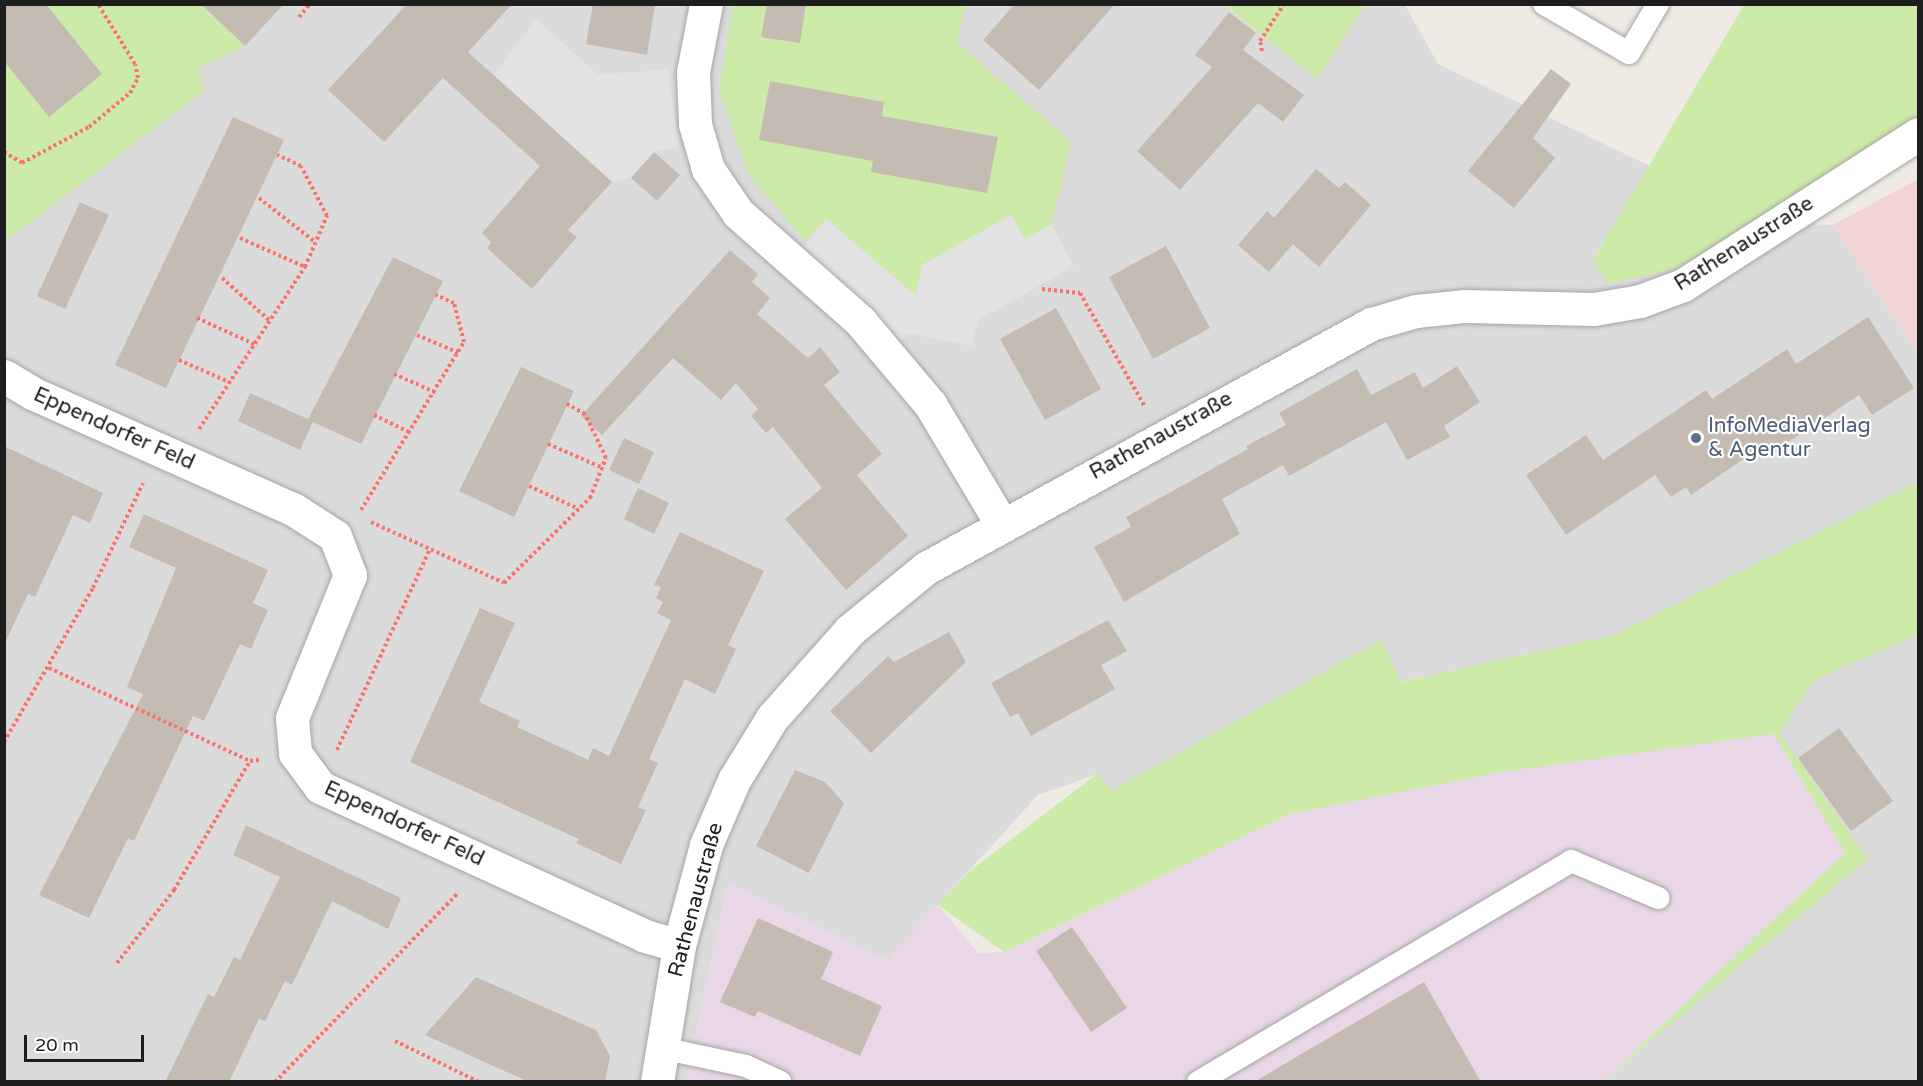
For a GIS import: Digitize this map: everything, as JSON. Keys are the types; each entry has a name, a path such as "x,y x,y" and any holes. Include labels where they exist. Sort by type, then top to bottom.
{"street":[{"path":"706,4 693,72 695,124 708,169 738,213 860,321 930,404 1000,523"},
{"name":"Rathenaustraße","path":"657,1082 679,945 706,845 734,780 772,718 850,630 926,568 1000,523 1371,324 1464,306 1594,309 1640,301 1683,285 1918,134"},
{"name":"Eppendorfer Feld","path":"4,376 169,455 293,509 335,536 350,575 292,718 295,753 320,787 645,936 679,945"}],"lane":[{"path":"1544,4 1629,53 1658,4"},
{"path":"1198,1082 1571,861 1658,898"},
{"path":"661,1048 746,1066 780,1082"}],"path":[{"path":"4,152 22,163 89,127 130,93 138,78 135,64 98,4"},
{"path":"298,17 310,4"},
{"path":"1262,51 1260,41 1284,4"},
{"path":"4,742 49,668 169,455 229,382 305,267 327,216 301,166 277,155"},
{"path":"259,198 315,242"},
{"path":"240,238 305,267"},
{"path":"222,278 269,320"},
{"path":"1042,289 1080,292 1162,436"},
{"path":"436,295 454,303 464,342 437,393 357,516 504,583 579,509 603,468 606,458 595,427 567,404"},
{"path":"197,318 254,344"},
{"path":"417,335 459,352"},
{"path":"179,360 229,382"},
{"path":"393,374 437,393"},
{"path":"374,415 411,433"},
{"path":"548,444 603,468"},
{"path":"529,486 579,509"},
{"path":"320,787 430,549"},
{"path":"49,668 250,761 295,753"},
{"path":"117,963 174,890 250,761"},
{"path":"275,1082 456,897 473,858"},
{"path":"395,1041 479,1082"}],"shaded area":[{"path":"5,5 1224,5 1317,79 1365,5 1405,5 1438,64 1650,166 1593,259 1764,223 1833,225 1918,354 1918,482 1615,635 1400,682 1380,641 1111,791 1098,774 1038,795 887,961 728,883 686,1081 5,1082"},
{"path":"536,19 597,74 668,70 679,147 654,152 631,178 612,182 494,75"},
{"path":"1918,179 1918,354 1833,225"},
{"path":"1011,215 1025,239 1051,225 1074,266 978,320 972,346 908,333 888,354 794,260 826,219 916,296 922,265"},
{"path":"1918,634 1918,1081 1603,1082 1778,734 1814,680"},
{"path":"1774,734 1845,853 1603,1081 686,1082 728,883 886,961 938,905 978,953 1004,952 1290,814 1653,739"}],"green space":[{"path":"5,5 201,5 245,46 198,68 204,91 5,241"},
{"path":"733,5 966,5 957,42 1071,143 1051,225 1025,239 1011,215 916,296 827,219 805,241 748,174 719,88"},
{"path":"1224,5 1365,5 1317,79"},
{"path":"1744,5 1918,5 1918,118 1681,267 1608,284 1593,260"},
{"path":"1918,482 1918,634 1814,680 1779,733 1868,859 1603,1081 1845,853 1774,734 1502,772 1290,814 1004,952 938,905 970,871 1098,773 1111,791 1381,640 1401,682 1615,635"}],"building":[{"path":"4,4 46,4 102,74 49,117 4,61"},
{"path":"201,4 284,4 245,46"},
{"path":"407,4 512,4 468,52 612,182 568,230 577,237 532,289 487,248 491,242 482,233 540,166 443,78 384,142 328,90"},
{"path":"593,4 655,4 647,55 586,44"},
{"path":"767,4 806,4 800,43 761,37"},
{"path":"1015,4 1115,4 1039,90 983,40"},
{"path":"1229,12 1256,33 1243,50 1304,95 1283,122 1258,103 1180,190 1137,151 1212,67 1195,55"},
{"path":"1551,69 1571,84 1533,138 1555,158 1514,208 1468,171"},
{"path":"770,81 884,102 882,116 998,137 987,193 871,172 873,161 759,140"},
{"path":"233,117 284,140 166,388 115,365"},
{"path":"654,152 680,175 657,201 631,178"},
{"path":"1316,169 1339,188 1345,182 1371,205 1319,267 1293,244 1269,272 1238,245 1267,211 1274,218"},
{"path":"80,202 109,215 65,309 37,296"},
{"path":"1166,246 1210,328 1153,359 1109,277"},
{"path":"730,250 758,274 752,282 770,298 757,314 808,358 820,347 840,372 824,385 882,454 857,475 908,536 846,590 785,519 822,488 773,427 766,433 751,416 758,409 736,383 721,400 673,358 602,435 581,416"},
{"path":"393,257 443,281 361,444 313,422 300,450 238,421 250,393 308,419"},
{"path":"1056,308 1101,389 1045,420 1000,339"},
{"path":"1868,317 1914,388 1872,415 1859,395 1770,454 1764,445 1691,495 1686,487 1671,497 1655,475 1566,535 1526,475 1586,435 1603,460 1706,390 1712,399 1787,349 1796,364"},
{"path":"1457,366 1480,402 1444,426 1450,437 1407,460 1386,422 1289,476 1283,465 1222,499 1240,534 1124,602 1094,547 1131,527 1126,517 1248,449 1246,446 1286,425 1279,413 1357,369 1371,395 1415,372 1423,388"},
{"path":"521,367 574,391 514,517 459,491"},
{"path":"624,438 654,452 639,484 609,470"},
{"path":"4,446 103,493 90,523 73,515 35,597 28,594 4,645"},
{"path":"638,488 669,503 654,534 624,519"},
{"path":"144,514 268,570 253,603 268,610 251,649 240,644 204,721 193,716 134,841 128,838 89,918 39,895 143,694 127,687 176,568 129,547"},
{"path":"680,532 764,571 728,645 736,649 715,694 685,679 649,759 658,763 638,807 646,810 621,864 576,843 579,839 410,762 480,608 515,623 479,702 520,721 517,727 588,760 593,748 609,756 671,620 657,613 663,602 656,598 661,587 654,585"},
{"path":"1108,620 1127,651 1101,665 1115,689 1031,736 1018,713 1010,717 991,683"},
{"path":"949,632 966,662 871,753 830,711 888,656 894,662"},
{"path":"1839,728 1893,801 1851,831 1798,758"},
{"path":"795,770 825,782 844,803 809,873 756,846"},
{"path":"246,825 401,898 388,929 332,901 292,985 285,981 265,1021 259,1019 229,1082 165,1082 208,994 214,997 234,957 240,960 280,877 233,855"},
{"path":"758,918 833,952 821,979 882,1006 860,1056 758,1011 755,1017 720,1002"},
{"path":"1072,927 1127,1008 1091,1032 1036,951"},
{"path":"476,977 596,1030 610,1056 605,1082 529,1082 425,1035"},
{"path":"1424,982 1481,1082 1254,1082"}],"place":[{"name":"InfoMediaVerlag & Agentur","path":"1696,438"}]}
